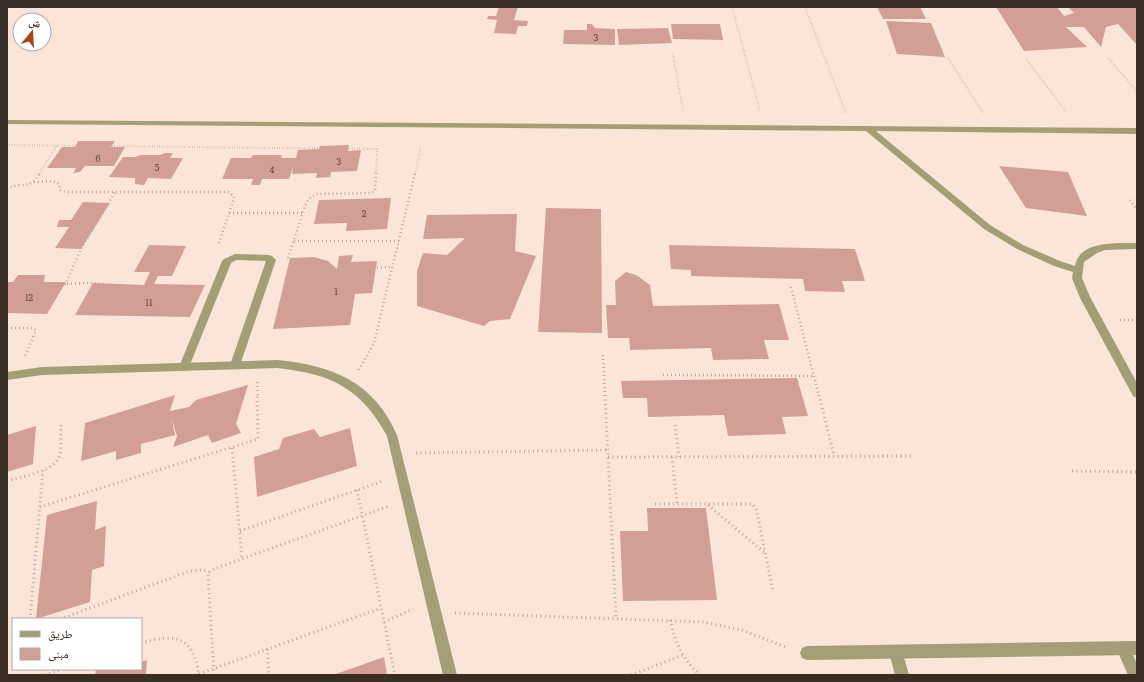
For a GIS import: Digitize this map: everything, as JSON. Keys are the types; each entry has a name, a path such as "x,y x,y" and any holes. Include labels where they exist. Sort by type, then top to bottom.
{"street":[{"path":"7,122 1137,131"},
{"path":"868,129 988,227 1020,247 1051,261 1077,270"},
{"path":"1137,246 1105,247 1094,250 1086,255 1080,262 1076,278 1137,393"},
{"path":"184,367 227,261 233,257 267,257 271,260 270,266 234,365"},
{"path":"12,374 42,371 257,364 296,365 332,375 348,383 370,401 384,419 397,453 450,675"},
{"path":"1123,648 1135,675"},
{"path":"807,653 1137,648"},
{"path":"896,652 902,675"}],"path":[{"path":"732,7 765,129"},
{"path":"805,7 853,129"},
{"path":"673,54 686,128"},
{"path":"948,58 993,130"},
{"path":"1026,58 1080,131"},
{"path":"1109,58 1137,92"},
{"path":"7,145 377,149 374,192 314,195 308,201 303,213 285,266"},
{"path":"7,189 13,186 29,185 34,182 58,145"},
{"path":"348,383 364,364 374,343 421,147"},
{"path":"34,182 55,182 59,184 60,190 66,192 228,192 234,196 234,199 216,252 218,260 226,264"},
{"path":"65,285 81,249 115,192"},
{"path":"1130,200 1137,210"},
{"path":"229,213 303,213"},
{"path":"294,241 398,241"},
{"path":"270,266 337,269 392,267"},
{"path":"7,285 115,285"},
{"path":"791,287 834,456"},
{"path":"7,328 33,328 36,330 12,374"},
{"path":"603,355 616,618"},
{"path":"40,507 254,441 259,436 257,364"},
{"path":"663,375 814,376"},
{"path":"7,480 43,470 52,466 58,460 61,425"},
{"path":"675,425 679,457"},
{"path":"232,448 242,558"},
{"path":"397,453 608,450"},
{"path":"608,457 913,456"},
{"path":"672,457 677,504"},
{"path":"30,618 43,470"},
{"path":"1072,471 1137,472"},
{"path":"240,531 402,475"},
{"path":"357,490 395,675"},
{"path":"214,675 209,572 215,567 408,499"},
{"path":"655,504 753,505 756,508 772,591"},
{"path":"707,504 765,553"},
{"path":"63,618 190,571 203,570 209,572"},
{"path":"384,622 433,607 703,622 728,626 755,634 789,648 807,653"},
{"path":"142,643 165,636 177,638 187,643 194,651 198,661 199,675 381,608"},
{"path":"670,620 673,632 683,656 700,675"},
{"path":"267,649 269,675"},
{"path":"632,675 683,656"},
{"path":"45,675 60,670"}],"building":[{"path":"499,7 518,7 514,20 528,21 527,26 518,26 516,34 494,33 497,20 487,19 488,16 496,16"},
{"path":"877,7 920,7 926,19 883,19"},
{"path":"996,7 1057,7 1064,16 1074,13 1068,7 1137,7 1137,45 1118,24 1106,27 1101,47 1084,27 1066,27 1087,47 1024,51"},
{"path":"886,21 931,23 945,57 897,54"},
{"path":"587,24 592,24 595,28 615,29 615,45 563,44 564,30 587,30"},
{"path":"671,24 720,24 723,40 673,39"},
{"path":"668,28 672,43 619,45 617,29"},
{"path":"78,141 115,141 111,147 125,147 114,166 85,166 80,172 73,173 76,168 47,168 62,147 75,147"},
{"path":"349,145 348,151 361,150 357,171 331,172 330,177 316,178 317,173 292,174 293,167 289,179 262,179 260,185 251,185 253,179 222,179 231,158 251,158 253,155 282,155 281,158 296,158 298,150 319,149 320,146"},
{"path":"165,153 173,153 170,158 183,158 171,179 148,178 144,185 135,184 135,178 109,177 123,157 160,155"},
{"path":"999,166 1068,172 1087,216 1026,208"},
{"path":"391,198 387,229 346,231 347,223 314,224 319,200"},
{"path":"83,202 110,203 81,249 55,248 69,227 57,227 59,220 71,220"},
{"path":"546,208 601,209 602,333 538,332"},
{"path":"517,214 515,251 536,256 510,319 490,321 484,326 417,306 417,271 423,253 447,255 465,238 423,239 427,215"},
{"path":"149,245 186,246 172,276 158,276 154,284 205,285 190,317 75,315 93,283 144,285 150,272 134,272"},
{"path":"669,245 855,249 865,281 842,281 845,292 805,291 803,279 691,276 691,270 671,269"},
{"path":"353,255 351,262 377,261 372,293 355,294 350,325 273,329 290,258 314,257 328,261 337,269 339,256"},
{"path":"626,272 636,275 650,285 653,306 779,304 789,340 764,340 769,359 713,360 711,348 630,350 629,338 608,338 606,305 616,305 615,281"},
{"path":"18,275 45,275 44,282 66,282 47,314 7,313 7,282 13,282"},
{"path":"797,378 808,416 782,417 786,434 728,436 724,415 648,417 647,398 623,398 621,381"},
{"path":"248,385 236,424 241,433 212,443 208,435 173,447 177,436 172,420 175,435 141,444 141,453 116,460 116,451 81,461 85,423 175,395 170,411 189,407 196,400"},
{"path":"36,426 33,464 7,472 7,435"},
{"path":"350,428 357,466 257,497 254,457 279,449 283,438 314,429 320,437"},
{"path":"97,501 95,530 106,526 104,566 92,570 90,602 36,618 47,515"},
{"path":"647,508 706,508 717,600 623,601 620,531 648,531"},
{"path":"384,657 387,675 333,675"},
{"path":"147,660 146,675 95,675 96,670 142,670 142,662"}]}
